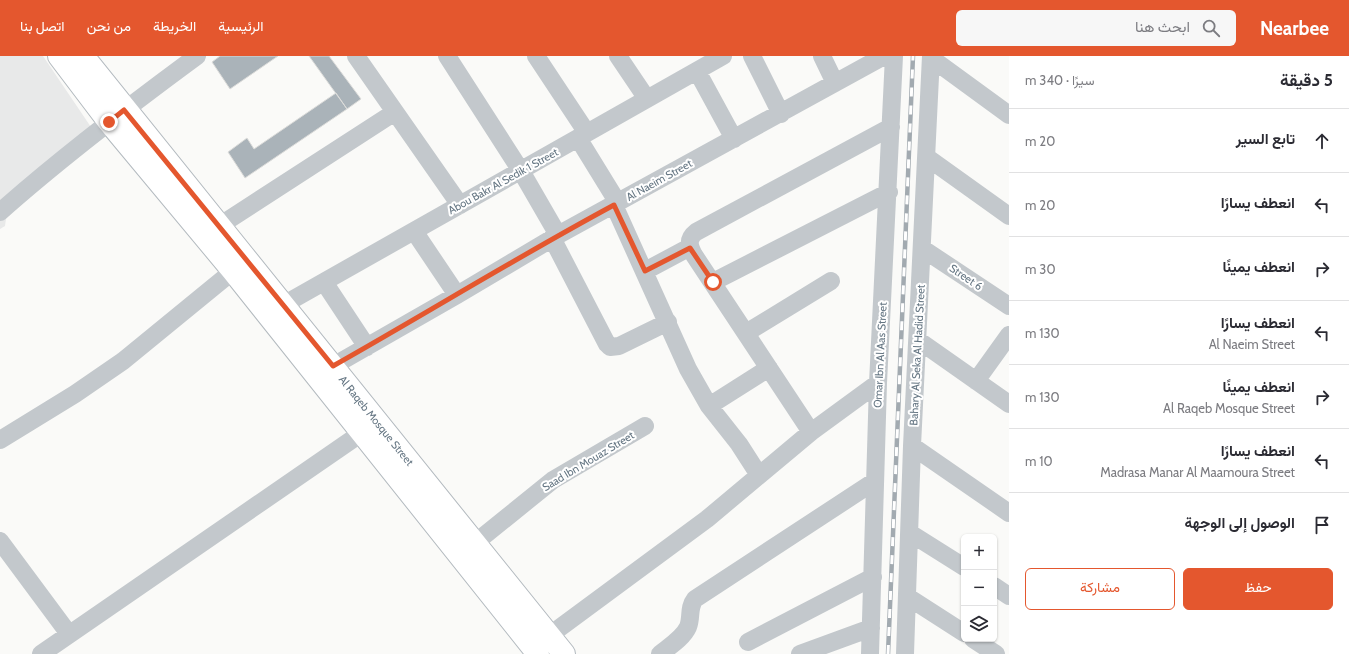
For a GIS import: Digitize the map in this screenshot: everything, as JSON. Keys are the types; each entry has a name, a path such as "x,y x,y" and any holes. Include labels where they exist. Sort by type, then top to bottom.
{"main road":[{"name":"Al Raqeb Mosque Street","path":"59,56 219,226 564,654"},
{"name":"Al Raqeb Mosque Street","path":"83,56 117,116 234,271 538,654"}],"street":[{"path":"0,212 37,180 117,116 197,56"},
{"path":"356,56 460,205"},
{"path":"447,56 521,171 555,237 606,344 610,348 619,346 668,322"},
{"path":"536,56 582,136 616,204 688,370 709,406 739,444 759,475"},
{"path":"618,56 647,99"},
{"path":"752,56 781,114"},
{"path":"822,56 835,83"},
{"name":"Al Naeim Street","path":"333,366 555,237 884,56"},
{"name":"Omar Ibn Al Aas Street","path":"870,654 878,382 889,192 894,56"},
{"path":"931,57 1009,115"},
{"name":"Bahary Al Seka Al Hadid Street","path":"905,654 912,446 928,158 931,57"},
{"path":"708,62 734,139"},
{"name":"Abou Bakr Al Sedik 1 Street","path":"283,305 647,99 708,62"},
{"path":"219,226 395,112"},
{"path":"811,432 690,248 689,242 691,236 696,232 891,127"},
{"path":"928,158 1009,216"},
{"path":"713,282 889,192"},
{"path":"414,231 457,295"},
{"path":"645,271 690,248"},
{"name":"Street 6","path":"923,249 1009,306"},
{"path":"0,440 75,394 122,361 234,271"},
{"path":"324,282 367,347"},
{"path":"746,333 831,282"},
{"path":"976,381 1009,335"},
{"path":"918,340 1009,404"},
{"path":"709,406 769,368"},
{"path":"550,635 707,519 811,432 878,382"},
{"name":"Saad Ibn Mouaz Street","path":"475,543 553,480 645,426"},
{"path":"41,654 363,432"},
{"path":"912,446 1009,513"},
{"path":"660,654 678,640 688,628 691,606 695,599 875,481"},
{"path":"910,533 961,565"},
{"path":"0,541 69,634"},
{"path":"748,642 872,577"},
{"path":"997,588 1009,596"},
{"path":"908,597 961,631"},
{"path":"800,654 871,628"},
{"path":"978,642 996,654"}],"shaded area":[{"path":"0,56 43,56 99,139 7,212 5,226 0,229"}],"building":[{"path":"220,56 278,56 230,89 212,62"},
{"path":"309,56 329,56 361,99 347,109"},
{"path":"336,93 347,109 245,178 228,152 247,138 254,149"}],"railway":[{"path":"888,654 913,56"}],"route":[{"path":"109,122 124,110 333,366 558,235 614,205 645,271 690,248 713,282"}]}
